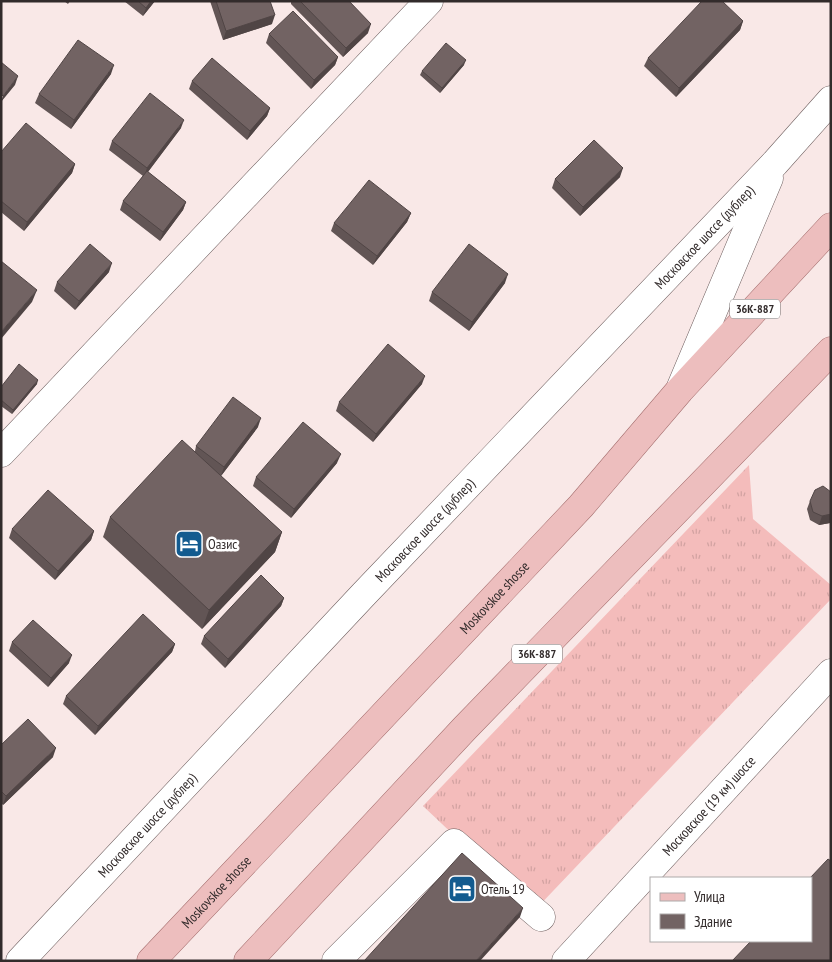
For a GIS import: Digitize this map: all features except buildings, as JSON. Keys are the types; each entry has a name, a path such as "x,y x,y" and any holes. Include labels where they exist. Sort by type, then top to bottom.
{"main road":[{"name":"Moskovskoe shosse","path":"151,961 581,506 680,390 831,227"},
{"name":"36К-887","path":"248,961 465,728 831,351"}],"street":[{"path":"1,453 429,1"},
{"name":"Московское шоссе (дублер)","path":"20,961 370,587 775,163 831,100"},
{"path":"680,390 775,163"},
{"name":"Московское (19 км) шоссе","path":"566,961 831,673"},
{"path":"336,961 454,843 541,916"}],"green space":[{"path":"749,465 753,519 831,585 831,599 534,911 423,806"}],"place":[{"name":"Оазис","path":"189,544"},
{"name":"Отель 19","path":"462,889"}]}
